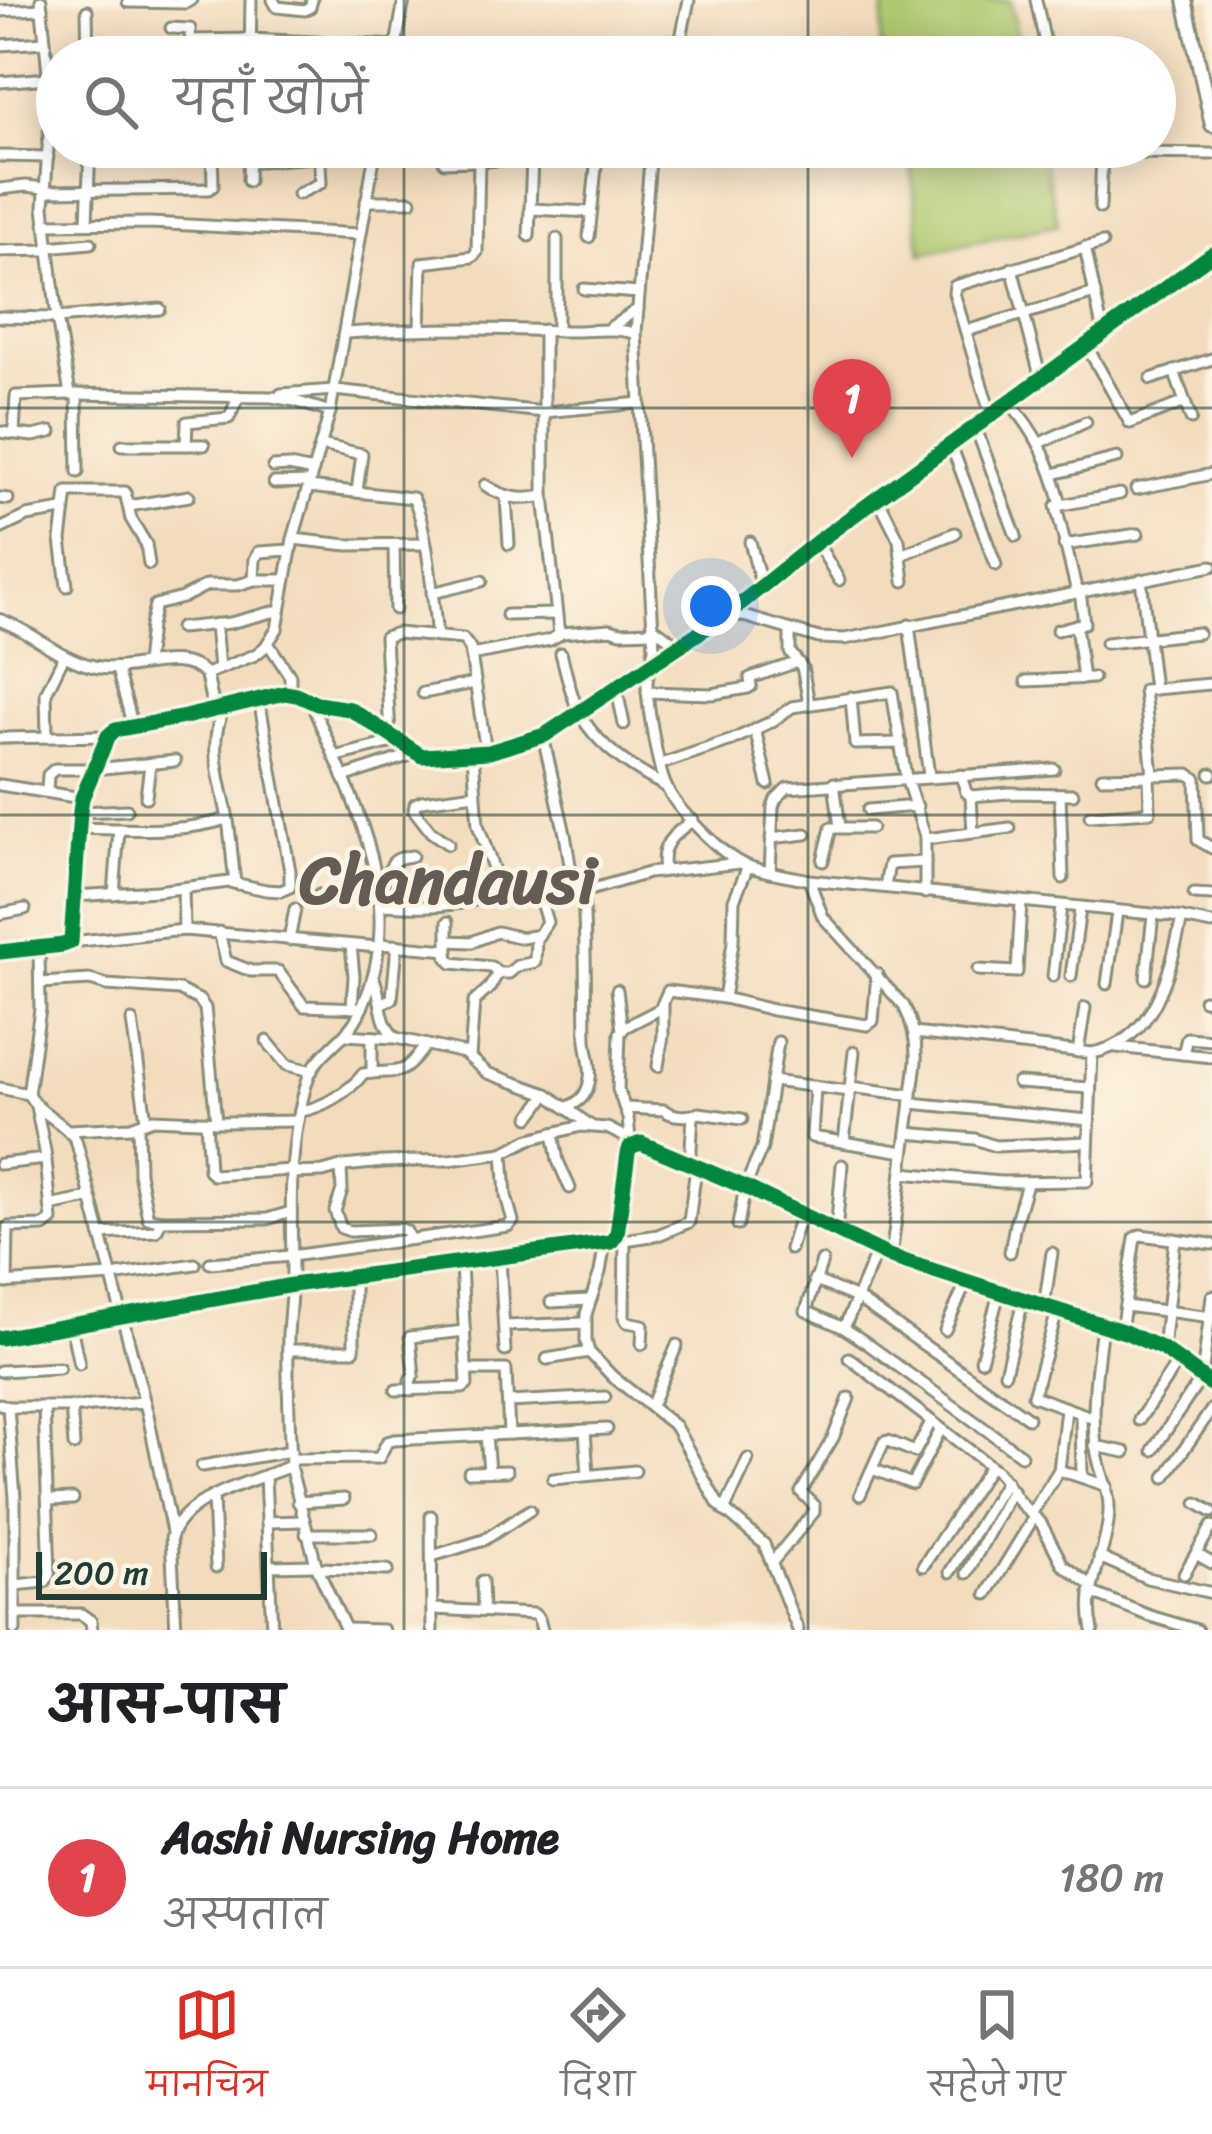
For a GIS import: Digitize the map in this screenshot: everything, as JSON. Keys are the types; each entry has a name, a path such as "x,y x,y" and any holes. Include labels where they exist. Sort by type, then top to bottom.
{"main road":[{"path":"1185,0 1212,125"}],"street":[{"path":"128,2 190,0"},
{"path":"250,0 251,36"},
{"path":"273,0 277,7 305,10 312,0"},
{"path":"398,36 404,0"},
{"path":"682,36 689,0"},
{"path":"687,16 701,0"},
{"path":"1036,0 1044,36"},
{"path":"0,11 42,4 45,36"},
{"path":"87,11 88,36"},
{"path":"171,28 188,28 190,36"},
{"path":"0,45 36,43"},
{"path":"0,82 36,81"},
{"path":"1176,154 1212,154"},
{"path":"0,157 36,157"},
{"path":"47,168 47,248 71,389 78,472"},
{"path":"87,222 89,168"},
{"path":"0,189 209,189 213,168"},
{"path":"248,168 248,182"},
{"path":"298,194 321,184 320,168"},
{"path":"206,674 255,655 277,629 292,544 330,412 372,168"},
{"path":"421,328 422,263 477,252 479,168"},
{"path":"529,236 532,168"},
{"path":"589,237 596,168"},
{"path":"649,168 636,333 653,629 647,692 665,786"},
{"path":"1100,208 1101,168"},
{"path":"365,201 411,201"},
{"path":"530,209 591,212"},
{"path":"45,224 266,227 360,234"},
{"path":"556,330 557,239"},
{"path":"0,251 92,243"},
{"path":"991,415 955,286 1102,243"},
{"path":"1085,247 1103,333"},
{"path":"71,942 81,805 108,736 115,730 290,694 310,703 350,709 417,753 432,756 479,753 543,736 730,612 818,542 1212,254"},
{"path":"1012,268 1041,379"},
{"path":"584,289 639,292"},
{"path":"966,332 1095,293"},
{"path":"0,317 57,318 160,309"},
{"path":"611,327 638,309"},
{"path":"346,333 611,327 636,333"},
{"path":"544,330 544,496 559,634"},
{"path":"1086,345 1129,422 1185,402"},
{"path":"1151,380 1212,359"},
{"path":"1174,371 1191,419"},
{"path":"14,434 16,396 71,389 272,397 330,412"},
{"path":"272,397 334,390 544,412 640,403"},
{"path":"201,396 202,420"},
{"path":"186,445 186,424 229,418 239,396"},
{"path":"1009,402 1040,443 1060,504"},
{"path":"1040,443 1086,422"},
{"path":"975,427 1016,536"},
{"path":"0,432 33,436 51,431"},
{"path":"122,446 204,445"},
{"path":"321,445 362,454 358,491"},
{"path":"951,445 996,565"},
{"path":"1053,474 1117,458"},
{"path":"273,467 289,466 310,480"},
{"path":"1136,489 1212,474"},
{"path":"274,483 310,480 413,498 437,637"},
{"path":"485,485 519,499 544,496"},
{"path":"67,586 61,540 68,492 124,492 131,518 145,538 149,564"},
{"path":"1057,630 1085,620 1055,509 1060,504 1120,494"},
{"path":"129,506 189,496"},
{"path":"506,496 509,544"},
{"path":"878,498 899,540 904,581"},
{"path":"0,529 27,516 63,510"},
{"path":"902,555 956,533"},
{"path":"1064,545 1138,534"},
{"path":"750,542 762,588"},
{"path":"818,542 839,580"},
{"path":"254,580 259,552 292,544 424,544"},
{"path":"394,545 395,609"},
{"path":"730,612 819,638 845,639 1212,566"},
{"path":"1141,579 1154,689"},
{"path":"146,664 155,605 200,587 286,580"},
{"path":"432,593 482,581"},
{"path":"181,628 252,619 280,610"},
{"path":"507,614 556,614"},
{"path":"1,636 3,621 64,656 100,668 184,663 202,669 219,709 215,761 235,883"},
{"path":"215,624 220,669"},
{"path":"909,625 929,776"},
{"path":"1026,681 1088,678 1076,626"},
{"path":"471,655 550,640 559,634 610,629 653,629 678,645"},
{"path":"790,629 790,652 802,667 808,704"},
{"path":"394,738 385,638 392,633 466,640 476,683 479,753 475,794 483,843 498,886 494,895"},
{"path":"1106,643 1198,633"},
{"path":"268,643 290,676 290,694"},
{"path":"560,653 579,712 596,736 637,771 665,786 727,855 744,865 809,880 1212,924"},
{"path":"47,737 46,693 64,656"},
{"path":"647,692 712,694 748,688 753,676 798,662"},
{"path":"117,668 132,726"},
{"path":"423,692 476,683"},
{"path":"1090,816 1150,812 1144,690 1210,684"},
{"path":"616,686 624,724"},
{"path":"661,764 755,729 792,707 892,692 906,778 926,839 925,893"},
{"path":"851,697 855,744 901,742"},
{"path":"74,896 235,883 281,891 290,887 260,700"},
{"path":"310,703 365,830 380,898 374,976 345,1035 311,1071 299,1116 291,1172 290,1459 316,1566 346,1629 383,1630"},
{"path":"755,729 768,784"},
{"path":"0,738 108,736"},
{"path":"543,736 579,894 591,1075 585,1095 568,1108"},
{"path":"334,757 394,738"},
{"path":"343,777 417,753"},
{"path":"47,792 51,772 175,761"},
{"path":"146,797 150,764"},
{"path":"770,872 773,807 783,791 793,786 1054,770"},
{"path":"962,775 971,796 1066,794 1064,878"},
{"path":"1102,777 1193,776 1198,784 1198,840 1212,848"},
{"path":"834,784 840,827"},
{"path":"0,785 47,792 81,805 127,810"},
{"path":"448,844 420,820 414,806 475,794"},
{"path":"971,796 973,833"},
{"path":"1198,804 1212,806"},
{"path":"868,810 917,806"},
{"path":"78,828 173,830 227,819"},
{"path":"664,870 667,842 693,820"},
{"path":"823,861 829,829 871,828"},
{"path":"926,839 1010,828"},
{"path":"114,893 118,829"},
{"path":"771,838 806,834"},
{"path":"380,898 393,860 412,856"},
{"path":"885,887 889,864 926,862"},
{"path":"319,895 441,906 494,895 539,899 579,894 664,870 744,865"},
{"path":"724,998 734,942 734,900 744,865"},
{"path":"809,880 823,917 904,1006 914,1033 917,1049 891,1257"},
{"path":"183,888 184,929"},
{"path":"1194,893 1212,895"},
{"path":"448,922 447,957 452,963 509,973 517,966 535,963 539,935 547,922 539,899"},
{"path":"978,970 1017,972 1021,903"},
{"path":"1054,976 1061,907"},
{"path":"0,914 25,909"},
{"path":"289,940 296,909"},
{"path":"1072,976 1080,909"},
{"path":"1107,984 1117,912"},
{"path":"1146,978 1153,915"},
{"path":"1116,1047 1131,1036 1163,990 1182,918"},
{"path":"0,952 184,929 350,945 448,946 497,932 521,938 539,935"},
{"path":"219,932 224,958 230,964 251,971 278,970 304,1006 357,1008"},
{"path":"350,945 357,1008"},
{"path":"381,1003 392,999 397,945"},
{"path":"39,948 40,983 28,1094 36,1106 69,1130 81,1159 144,1402 172,1532 176,1630"},
{"path":"470,1057 472,1005 498,973"},
{"path":"658,1066 668,991 867,1025 873,1021 877,974"},
{"path":"374,976 385,1027 396,1038"},
{"path":"40,983 90,980 178,990 199,1000 205,1008 209,1170 213,1175 323,1172 448,1160 503,1153 553,1132 607,1128 891,1257 1121,1331 1163,1349 1207,1381"},
{"path":"616,991 622,1030 618,1088 632,1142 617,1234 608,1242 589,1300 585,1323 589,1352 681,1434 713,1498 764,1544 799,1630"},
{"path":"622,1030 663,1005"},
{"path":"1078,1052 1084,1008"},
{"path":"132,1021 142,1123 139,1173 148,1218 267,1219 290,1212"},
{"path":"914,1033 1078,1052 1116,1047 1212,1057"},
{"path":"345,1035 396,1038 458,1051 487,1073 547,1094 591,1126"},
{"path":"372,1036 372,1072"},
{"path":"1183,1054 1187,1039 1212,1040"},
{"path":"267,1041 287,1065 311,1071"},
{"path":"738,1225 745,1187 762,1148 778,1042"},
{"path":"69,1130 299,1116 352,1087 363,1074 399,1073 426,1045"},
{"path":"844,1142 854,1052"},
{"path":"902,1173 1028,1183 1087,1181 1092,1053"},
{"path":"589,1061 619,1060"},
{"path":"772,1081 1089,1120"},
{"path":"1018,1083 1090,1088"},
{"path":"815,1086 812,1137 904,1152"},
{"path":"0,1088 28,1094"},
{"path":"530,1117 547,1094"},
{"path":"36,1106 52,1220 49,1225 8,1227 3,1283 112,1276 195,1264"},
{"path":"625,1108 742,1119"},
{"path":"0,1339 292,1286 658,1235 689,1222 693,1115"},
{"path":"553,1132 558,1161 570,1188"},
{"path":"907,1132 975,1139 994,1146 1088,1142"},
{"path":"210,1263 512,1224 503,1153"},
{"path":"0,1164 46,1159"},
{"path":"836,1232 842,1166"},
{"path":"341,1167 342,1190 335,1211 341,1228 401,1229 409,1239"},
{"path":"1010,1252 1028,1183"},
{"path":"50,1206 89,1198"},
{"path":"790,1249 800,1216"},
{"path":"100,1234 156,1231 162,1220"},
{"path":"1121,1331 1135,1238 1212,1244"},
{"path":"1163,1349 1174,1239"},
{"path":"625,1240 624,1316 627,1322 643,1325 642,1344"},
{"path":"844,1328 877,1251"},
{"path":"1044,1307 1052,1253"},
{"path":"500,1257 505,1352"},
{"path":"822,1261 806,1311 844,1328 1022,1455"},
{"path":"396,1390 466,1388 461,1262"},
{"path":"288,1350 354,1350 353,1277"},
{"path":"814,1280 856,1298 1028,1418"},
{"path":"945,1330 966,1282"},
{"path":"981,1360 999,1293"},
{"path":"1153,1450 1207,1381 1212,1296"},
{"path":"551,1302 589,1300"},
{"path":"1005,1372 1023,1300"},
{"path":"1125,1306 1211,1317"},
{"path":"1057,1312 1033,1396 1094,1418"},
{"path":"504,1326 585,1323"},
{"path":"1093,1630 1090,1589 1108,1524 1108,1486 1096,1446 1093,1402 1102,1325"},
{"path":"71,1326 79,1364"},
{"path":"411,1390 410,1337 465,1331"},
{"path":"651,1406 677,1345"},
{"path":"547,1358 589,1352"},
{"path":"848,1358 1009,1485 1044,1528 1063,1564 1090,1589 1150,1616 1197,1630"},
{"path":"1138,1420 1179,1360"},
{"path":"0,1371 59,1368"},
{"path":"467,1370 506,1370 509,1434"},
{"path":"508,1402 605,1397"},
{"path":"772,1561 814,1512 814,1505 801,1492 833,1438 849,1398"},
{"path":"15,1630 14,1458 4,1406 144,1402"},
{"path":"15,1585 50,1578 44,1407"},
{"path":"70,1407 74,1444"},
{"path":"987,1594 1059,1470 1066,1408"},
{"path":"1165,1477 1212,1408"},
{"path":"1081,1414 1082,1477"},
{"path":"860,1496 886,1441 917,1451 931,1422"},
{"path":"202,1466 379,1458 390,1441 608,1429"},
{"path":"872,1469 913,1484 941,1429"},
{"path":"585,1430 588,1475"},
{"path":"486,1435 489,1471"},
{"path":"1096,1446 1125,1452"},
{"path":"0,1458 14,1458"},
{"path":"172,1532 183,1516 213,1497 265,1477 290,1459"},
{"path":"724,1510 748,1459"},
{"path":"923,1567 989,1466"},
{"path":"1059,1470 1108,1486"},
{"path":"470,1472 507,1471"},
{"path":"553,1479 635,1471"},
{"path":"616,1473 616,1491"},
{"path":"265,1477 272,1630"},
{"path":"950,1572 1009,1485"},
{"path":"967,1573 1009,1485"},
{"path":"213,1497 216,1567"},
{"path":"49,1500 73,1499"},
{"path":"298,1502 344,1499"},
{"path":"1197,1503 1212,1512"},
{"path":"432,1556 484,1540 530,1510"},
{"path":"431,1516 432,1630"},
{"path":"267,1522 303,1520"},
{"path":"1184,1574 1212,1526"},
{"path":"306,1534 372,1534"},
{"path":"1196,1553 1212,1563"},
{"path":"1099,1557 1147,1578 1212,1593"},
{"path":"269,1566 388,1570"},
{"path":"482,1581 483,1611"},
{"path":"433,1609 534,1614 542,1630"},
{"path":"497,1630 498,1612"},
{"path":"15,1614 81,1614 91,1621 92,1630"}],"green space":[{"path":"885,0 1010,0 1018,36 881,36"},
{"path":"911,168 1046,168 1058,224 921,254"}],"cycle path":[{"path":"0,952 71,942 82,798 108,736 115,730 285,693 350,709 422,756 489,752 545,735 730,612 817,542 1212,254"},
{"path":"0,1338 292,1285 611,1242 617,1234 628,1153 641,1143 891,1257 1125,1332 1163,1349 1212,1385"}],"place":[{"name":"Aashi Nursing Home","path":"852,458"}],"district":[{"name":"Chandausi","path":"448,880"}]}
